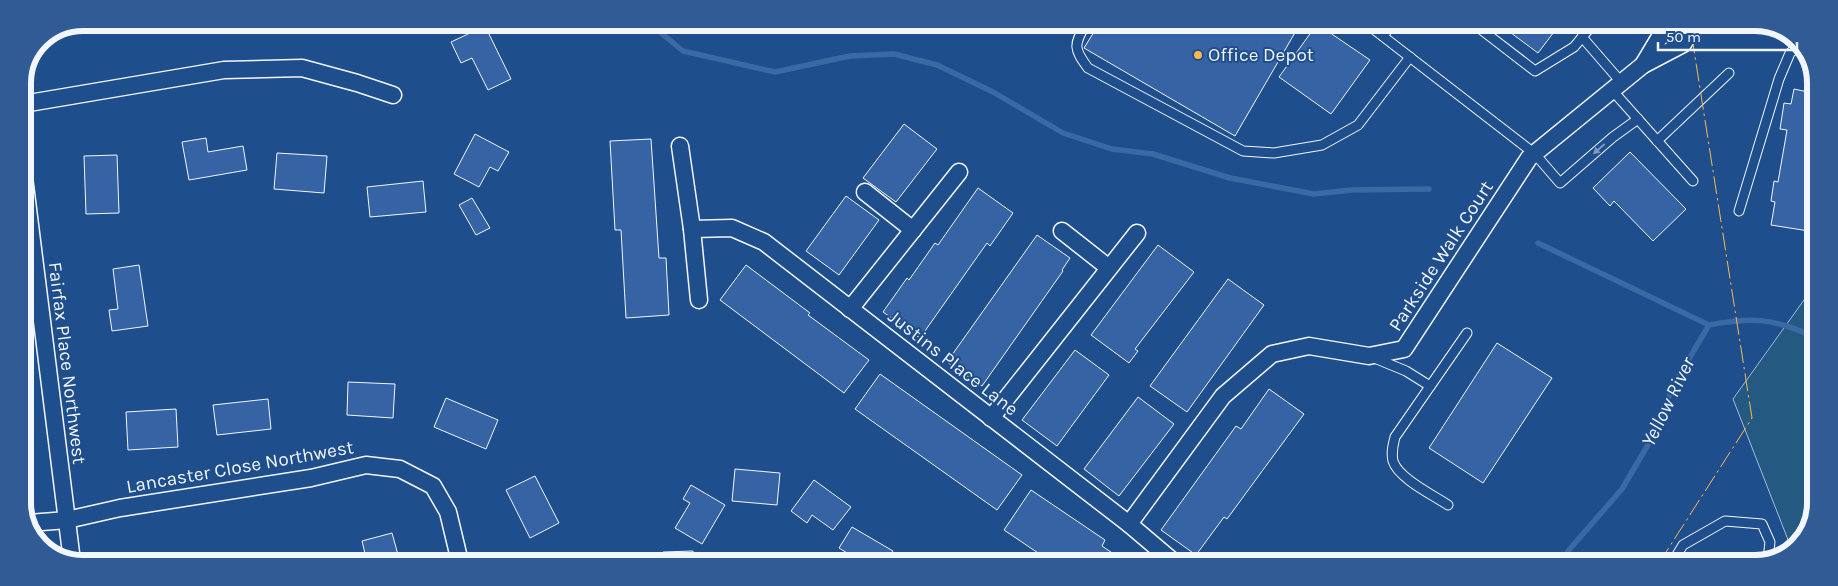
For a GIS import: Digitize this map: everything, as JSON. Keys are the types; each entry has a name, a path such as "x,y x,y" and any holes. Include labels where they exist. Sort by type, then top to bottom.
{"street":[{"path":"1643,65 1663,31"},
{"path":"1643,65 1683,44 1692,31"},
{"name":"Parkside Walk Court","path":"1129,524 1223,396 1272,354 1309,346 1369,356 1404,349 1529,158 1643,65"},
{"path":"31,102 224,70 302,68 358,83 393,95"},
{"path":"680,146 692,229 699,300"},
{"path":"850,309 959,172"},
{"path":"865,192 913,230"},
{"name":"Justins Place Lane","path":"692,229 732,228 764,242 1129,524 1166,555"},
{"path":"1062,232 1109,268"},
{"path":"991,418 1137,233"},
{"name":"Fairfax Place Northwest","path":"31,240 71,553"},
{"name":"Lancaster Close Northwest","path":"35,523 67,520 120,508 311,478 366,465 400,469 433,486 448,512 458,555"}],"lane":[{"path":"1082,31 1077,38 1077,54 1088,68 1243,151 1274,153 1322,145 1358,125 1410,56"},
{"path":"1377,31 1535,154 1560,183 1613,137 1638,119"},
{"path":"1383,36 1387,31"},
{"path":"1483,31 1535,70 1574,47 1587,31"},
{"path":"1582,37 1638,119 1693,181"},
{"path":"1739,211 1779,79 1790,53 1794,50"},
{"path":"1657,140 1728,73"},
{"path":"1448,505 1402,474 1394,462 1392,452 1395,437 1467,334"},
{"path":"1369,356 1406,371 1430,386"},
{"path":"1677,555 1683,545 1725,521 1762,524 1770,542 1769,552"}],"shaded area":[{"path":"1807,296 1807,502 1801,526 1789,542 1733,399"}],"building":[{"path":"474,31 487,31 511,79 488,90 472,58 461,63 451,42"},
{"path":"1095,31 1296,31 1235,136 1084,48"},
{"path":"1312,31 1327,31 1370,60 1331,114 1279,77"},
{"path":"1508,31 1555,31 1538,53"},
{"path":"1794,89 1807,92 1807,231 1771,225 1775,202 1771,201 1774,181 1778,182 1787,130 1780,129 1784,103 1791,104"},
{"path":"904,124 937,149 896,202 863,178"},
{"path":"475,134 509,152 498,171 490,167 479,187 454,174"},
{"path":"206,138 208,152 243,146 247,170 189,180 182,142"},
{"path":"651,139 659,258 666,258 669,315 626,318 621,230 615,230 610,141"},
{"path":"1630,152 1686,209 1653,241 1614,201 1610,206 1593,188"},
{"path":"277,153 327,156 324,193 274,189"},
{"path":"117,155 119,213 86,214 84,156"},
{"path":"423,181 426,212 370,217 367,187"},
{"path":"978,188 1013,213 990,246 987,243 920,338 883,312 907,278 909,280 935,243 938,245"},
{"path":"846,196 879,220 839,275 806,251"},
{"path":"472,198 490,228 476,235 459,205"},
{"path":"1037,235 1070,258 1063,271 982,386 947,362"},
{"path":"1158,245 1194,272 1135,349 1138,351 1129,363 1091,335"},
{"path":"139,265 148,326 112,331 109,310 118,309 113,269"},
{"path":"746,265 810,313 808,315 869,360 844,393 720,300"},
{"path":"1228,279 1264,305 1187,412 1150,386"},
{"path":"1497,343 1552,378 1483,483 1429,448"},
{"path":"1075,350 1109,375 1057,446 1022,420"},
{"path":"880,374 1022,475 997,510 855,409"},
{"path":"348,382 395,384 393,418 347,415"},
{"path":"1269,389 1304,414 1227,519 1224,517 1196,555 1161,530 1236,426 1241,429"},
{"path":"1138,397 1174,424 1119,496 1084,469"},
{"path":"446,398 498,420 486,449 434,427"},
{"path":"268,399 271,429 217,435 213,405"},
{"path":"176,409 178,447 128,450 126,412"},
{"path":"735,469 780,473 777,505 732,501"},
{"path":"535,476 559,523 530,538 506,490"},
{"path":"814,480 851,507 833,530 812,515 807,523 791,511"},
{"path":"691,485 725,505 702,544 675,528 690,503 683,499"},
{"path":"1031,490 1105,540 1102,546 1115,555 1041,555 1004,530"},
{"path":"852,527 893,551 890,555 850,555 839,548"},
{"path":"392,533 398,555 365,555 362,541"},
{"path":"693,551 693,555 663,555 663,552"}],"waterway":[{"path":"659,31 683,51 775,72 850,56 894,54 937,65 993,92 1063,133 1112,149 1153,154 1230,178 1314,194 1352,190 1429,189"},
{"path":"1538,243 1709,325"},
{"name":"Yellow River","path":"1566,555 1622,489 1652,438 1674,384 1709,325 1751,320 1763,321 1787,326 1807,334"}],"power":[{"path":"1664,555 1752,418 1691,31"}],"place":[{"name":"Office Depot","path":"1198,55"}]}
